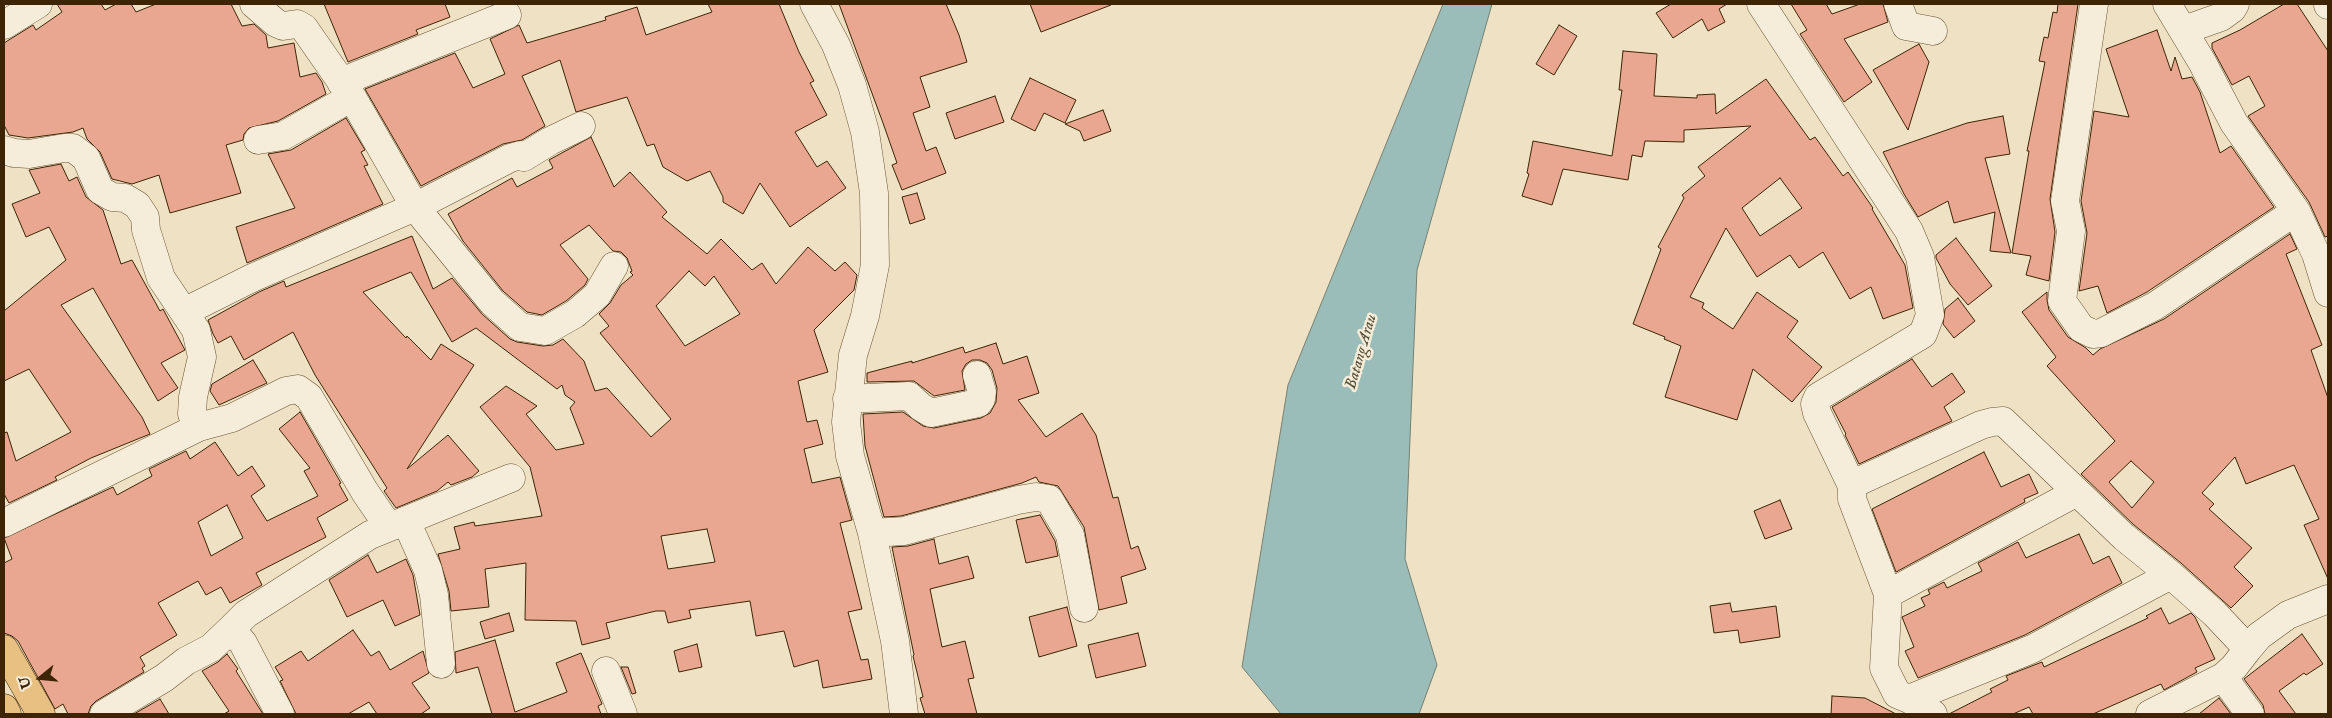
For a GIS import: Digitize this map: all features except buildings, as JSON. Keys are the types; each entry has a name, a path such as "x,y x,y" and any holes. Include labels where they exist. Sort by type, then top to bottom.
{"highway":[{"path":"4,649 41,714"},
{"path":"4,708 8,714"}],"street":[{"path":"4,24 38,4"},
{"path":"254,4 276,23 283,26 297,24 304,28 347,90 415,207 492,302 520,327 545,332 567,319 597,295 614,266"},
{"path":"814,4 836,45 852,85 864,132 874,193 875,265 866,316 852,355 846,422 850,456 872,532 895,641 904,714"},
{"path":"1761,4 1910,231 1920,257 1930,315 1928,325 1923,334 1818,398 1815,404 1817,413 1852,486 1852,498 1888,594 1884,668 1897,694 1933,714"},
{"path":"1898,4 1906,26 1933,32"},
{"path":"2094,4 2066,201 2071,231 2062,301 2081,328 2093,334 2101,332 2155,306 2296,211"},
{"path":"2167,4 2184,30 2234,122 2296,211 2316,254 2328,293"},
{"path":"2184,30 2221,17 2232,10 2235,4"},
{"path":"258,140 283,136 347,90 508,15"},
{"path":"184,312 252,278 415,207 510,158 521,155 524,157 550,141 581,126"},
{"path":"4,150 29,154 73,148 86,158 100,190 112,197 125,198 137,205 145,217 146,230 160,278 196,330 202,357 193,397 192,414 199,427"},
{"path":"847,398 909,396 931,413 978,403 982,392 977,375"},
{"path":"4,522 199,427 232,418 286,391 298,389 309,397 365,492 398,524 428,570 434,595 441,664"},
{"path":"1852,486 1855,482 1981,425 2002,422 2124,537 2215,614 2248,649"},
{"path":"104,714 164,678 186,661 211,648 232,630 246,614 370,535 511,478"},
{"path":"1888,594 2077,492"},
{"path":"872,532 904,530 1018,500 1036,497 1049,499 1070,535 1084,608"},
{"path":"1908,699 2032,650 2171,576"},
{"path":"2150,714 2223,677 2234,667 2259,636 2288,615 2328,599"},
{"path":"232,630 243,643 280,714"},
{"path":"606,671 623,714"},
{"path":"2223,677 2250,714"}],"water":[{"name":"Batang Arau","path":"1443,4 1492,4 1417,270 1405,559 1437,665 1419,714 1281,714 1242,667 1288,385"}]}
